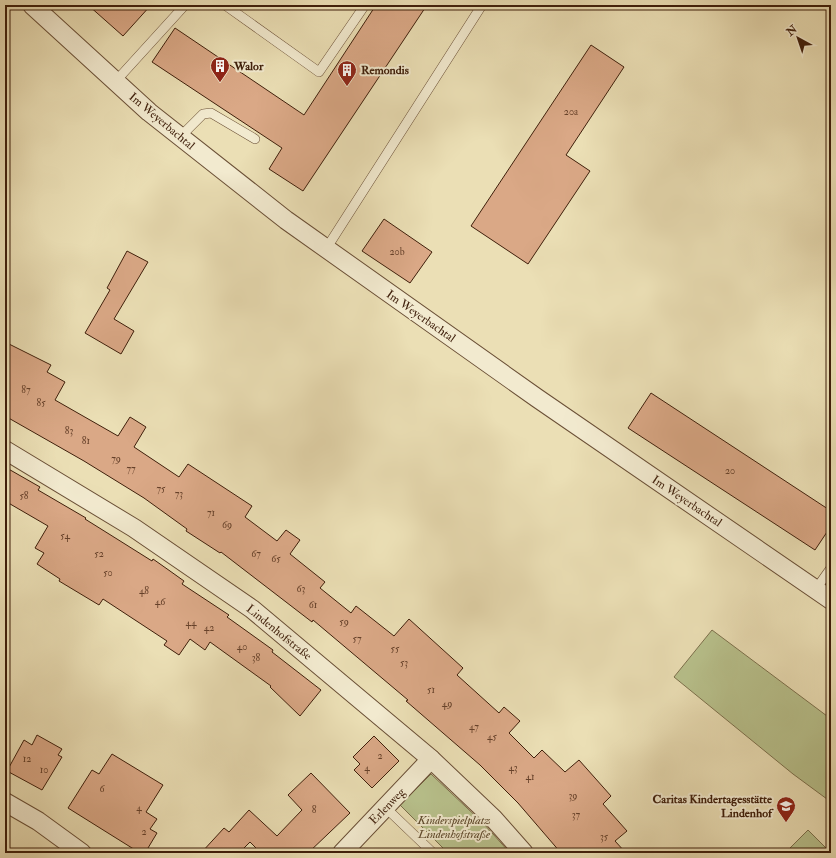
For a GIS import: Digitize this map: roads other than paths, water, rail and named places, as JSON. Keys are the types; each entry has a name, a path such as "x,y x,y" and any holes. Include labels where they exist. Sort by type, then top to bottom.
{"street":[{"name":"Im Weyerbachtal","path":"32,5 115,82 180,137 286,220 537,398 831,600"},
{"name":"Lindenhofstraße","path":"5,450 134,528 252,609 431,759 492,818 524,853"},
{"name":"Erlenweg","path":"342,853 431,759"},
{"path":"5,802 38,821 82,853"}],"lane":[{"path":"115,82 185,5"},
{"path":"225,5 320,72 365,5"},
{"path":"326,249 482,5"},
{"path":"180,137 203,114 211,113 255,139"},
{"path":"816,589 831,568"},
{"path":"386,808 433,853"}],"place":[{"name":"Walor","path":"220,83"},
{"name":"Remondis","path":"347,87"},
{"name":"Caritas Kindertagesstätte Lindenhof","path":"786,823"}],"park label":[{"name":"Kinderspielplatz Lindenhofstraße","path":"454,827"}]}
